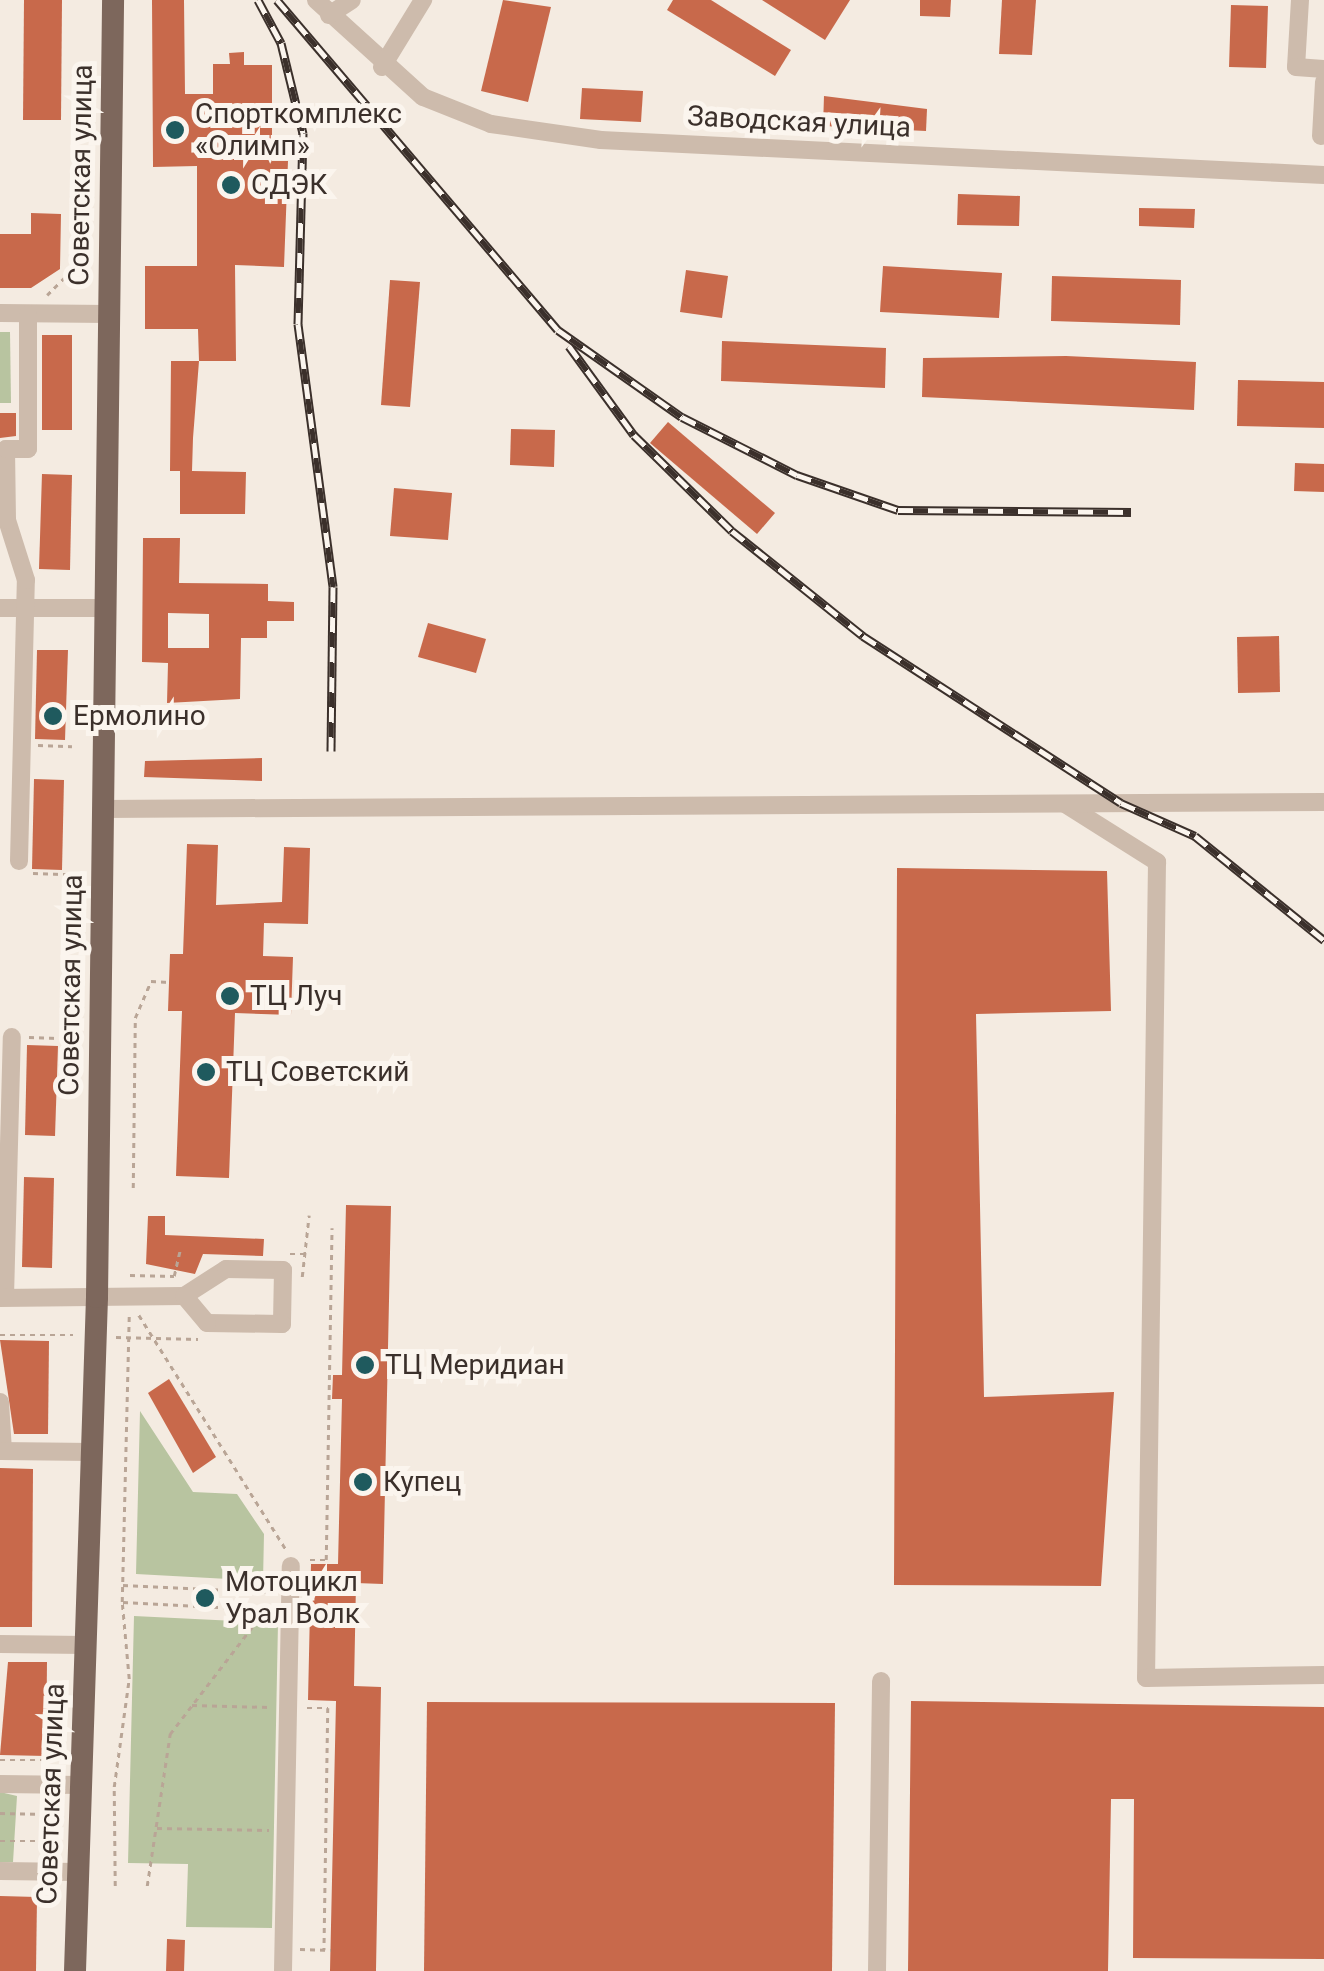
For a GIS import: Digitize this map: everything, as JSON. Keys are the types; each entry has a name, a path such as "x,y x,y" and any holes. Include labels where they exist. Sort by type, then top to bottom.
{"main road":[{"name":"Советская улица","path":"75,1971 97,1297 113,0"}],"street":[{"name":"Заводская улица","path":"316,0 382,67 424,98 490,124 601,140 1324,175"},
{"path":"329,15 352,0"},
{"path":"382,67 423,0"},
{"path":"1300,0 1296,66 1324,70"},
{"path":"1321,136 1324,82"},
{"path":"0,314 109,314"},
{"path":"19,861 25,608 4,520 6,449 28,449 28,314"},
{"path":"0,608 106,608"},
{"path":"103,810 1324,802"},
{"path":"1064,804 1157,862 1146,1678 1324,1674"},
{"path":"12,1036 3,1298 184,1296 226,1268 283,1270 282,1324 206,1323 184,1296"},
{"path":"0,1402 2,1451 92,1452"},
{"path":"283,1971 291,1566"},
{"path":"0,1644 86,1645"},
{"path":"877,1971 881,1681"},
{"path":"0,1784 81,1785"},
{"path":"0,1871 78,1872"}],"path":[{"path":"28,314 76,266"},
{"path":"22,744 72,746"},
{"path":"19,861 18,873 68,874"},
{"path":"133,1188 135,1018 151,982 169,982"},
{"path":"12,1036 65,1038"},
{"path":"301,1278 309,1215"},
{"path":"130,1296 151,1338 280,1530 291,1566 326,1560 332,1228"},
{"path":"130,1275 174,1276 180,1250"},
{"path":"115,1886 114,1787 129,1679 122,1602 130,1296"},
{"path":"151,1338 196,1338"},
{"path":"123,1584 290,1602"},
{"path":"122,1602 264,1610 290,1602"},
{"path":"147,1886 170,1734 264,1610"},
{"path":"192,1705 328,1708 324,1950"},
{"path":"0,1760 48,1760"},
{"path":"0,1813 47,1814"},
{"path":"156,1828 285,1830"},
{"path":"0,1841 47,1842"},
{"path":"283,1949 331,1950"}],"green space":[{"path":"0,332 10,332 11,403 0,403"},
{"path":"140,1411 193,1492 237,1494 264,1534 263,1581 136,1574"},
{"path":"134,1616 278,1623 272,1928 186,1927 188,1864 128,1863"},
{"path":"0,1792 17,1796 13,1862 0,1862"}],"building":[{"path":"24,0 62,0 61,120 23,120"},
{"path":"152,0 184,0 185,94 213,94 213,64 230,64 229,53 244,52 244,65 272,65 272,161 288,161 284,267 235,265 236,361 199,361 198,329 145,329 145,266 197,266 197,166 153,167"},
{"path":"503,0 551,7 528,102 481,91"},
{"path":"673,0 711,0 791,50 775,76 667,10"},
{"path":"762,0 850,0 825,40"},
{"path":"920,0 951,0 950,17 920,16"},
{"path":"1002,0 1036,0 1032,55 999,54"},
{"path":"1231,5 1268,6 1266,68 1229,67"},
{"path":"582,88 643,91 641,122 580,119"},
{"path":"824,96 927,109 926,131 823,126"},
{"path":"958,194 1020,196 1019,226 957,225"},
{"path":"1139,208 1195,209 1194,228 1139,226"},
{"path":"31,213 61,214 60,269 31,288 0,288 0,234 31,234"},
{"path":"883,266 1002,273 999,318 880,312"},
{"path":"686,270 728,276 722,318 680,312"},
{"path":"1052,276 1181,280 1180,325 1051,321"},
{"path":"390,280 420,282 410,407 381,405"},
{"path":"42,335 72,335 72,430 42,430"},
{"path":"722,341 886,348 885,388 721,381"},
{"path":"1066,356 1196,362 1194,410 922,397 923,358"},
{"path":"171,361 199,361 192,471 246,472 245,514 180,514 180,471 170,471"},
{"path":"1238,380 1324,382 1324,428 1237,426"},
{"path":"0,413 16,413 16,436 0,438"},
{"path":"668,422 775,513 757,534 650,443"},
{"path":"511,429 555,430 554,467 510,465"},
{"path":"1295,463 1324,464 1324,492 1294,491"},
{"path":"42,474 72,475 70,570 39,569"},
{"path":"394,488 452,493 448,540 390,536"},
{"path":"143,538 180,538 179,583 268,584 268,601 294,602 294,621 267,621 267,638 241,638 240,699 167,703 168,663 142,662","holes":["168,613 209,614 209,648 168,648"]},
{"path":"428,623 486,639 476,673 418,657"},
{"path":"1279,636 1280,692 1238,693 1237,637"},
{"path":"37,650 68,650 65,740 35,739"},
{"path":"262,758 262,781 144,777 145,761"},
{"path":"34,779 64,780 62,870 32,869"},
{"path":"187,844 218,845 216,905 282,902 284,847 310,848 308,924 264,923 263,956 293,957 291,1015 235,1013 229,1178 176,1176 182,1011 168,1011 170,954 183,954"},
{"path":"897,868 1107,871 1111,1011 976,1014 984,1397 1114,1392 1101,1586 894,1585"},
{"path":"27,1045 58,1046 55,1136 25,1135"},
{"path":"24,1177 54,1178 52,1268 22,1267"},
{"path":"346,1205 391,1206 383,1584 356,1583 354,1686 381,1687 376,1971 330,1971 336,1701 308,1700 311,1564 338,1564 342,1399 332,1399 333,1375 342,1375"},
{"path":"148,1216 165,1216 165,1235 264,1239 263,1256 203,1254 195,1274 146,1264"},
{"path":"0,1340 49,1341 48,1434 14,1434"},
{"path":"169,1379 216,1457 193,1473 148,1393"},
{"path":"0,1468 33,1469 32,1627 0,1627"},
{"path":"8,1662 47,1662 46,1756 0,1755"},
{"path":"911,1701 1324,1707 1324,1959 1133,1958 1134,1799 1111,1799 1108,1971 908,1971"},
{"path":"427,1702 835,1703 832,1971 424,1971"},
{"path":"0,1896 37,1897 36,1971 0,1971"},
{"path":"167,1939 185,1940 184,1971 166,1971"}],"railway":[{"path":"258,0 281,43 303,133 298,324 333,587 331,751"},
{"path":"277,0 558,330 682,417 797,475 898,510 1131,512"},
{"path":"569,346 634,435 732,531 863,636 1121,803 1195,836 1324,940"}],"place":[{"name":"Спорткомплекс «Олимп»","path":"175,130"},
{"name":"СДЭК","path":"231,185"},
{"name":"Ермолино","path":"53,716"},
{"name":"ТЦ Луч","path":"230,996"},
{"name":"ТЦ Советский","path":"206,1072"},
{"name":"ТЦ Меридиан","path":"365,1365"},
{"name":"Купец","path":"363,1482"},
{"name":"Мотоцикл Урал Волк","path":"205,1598"}]}
